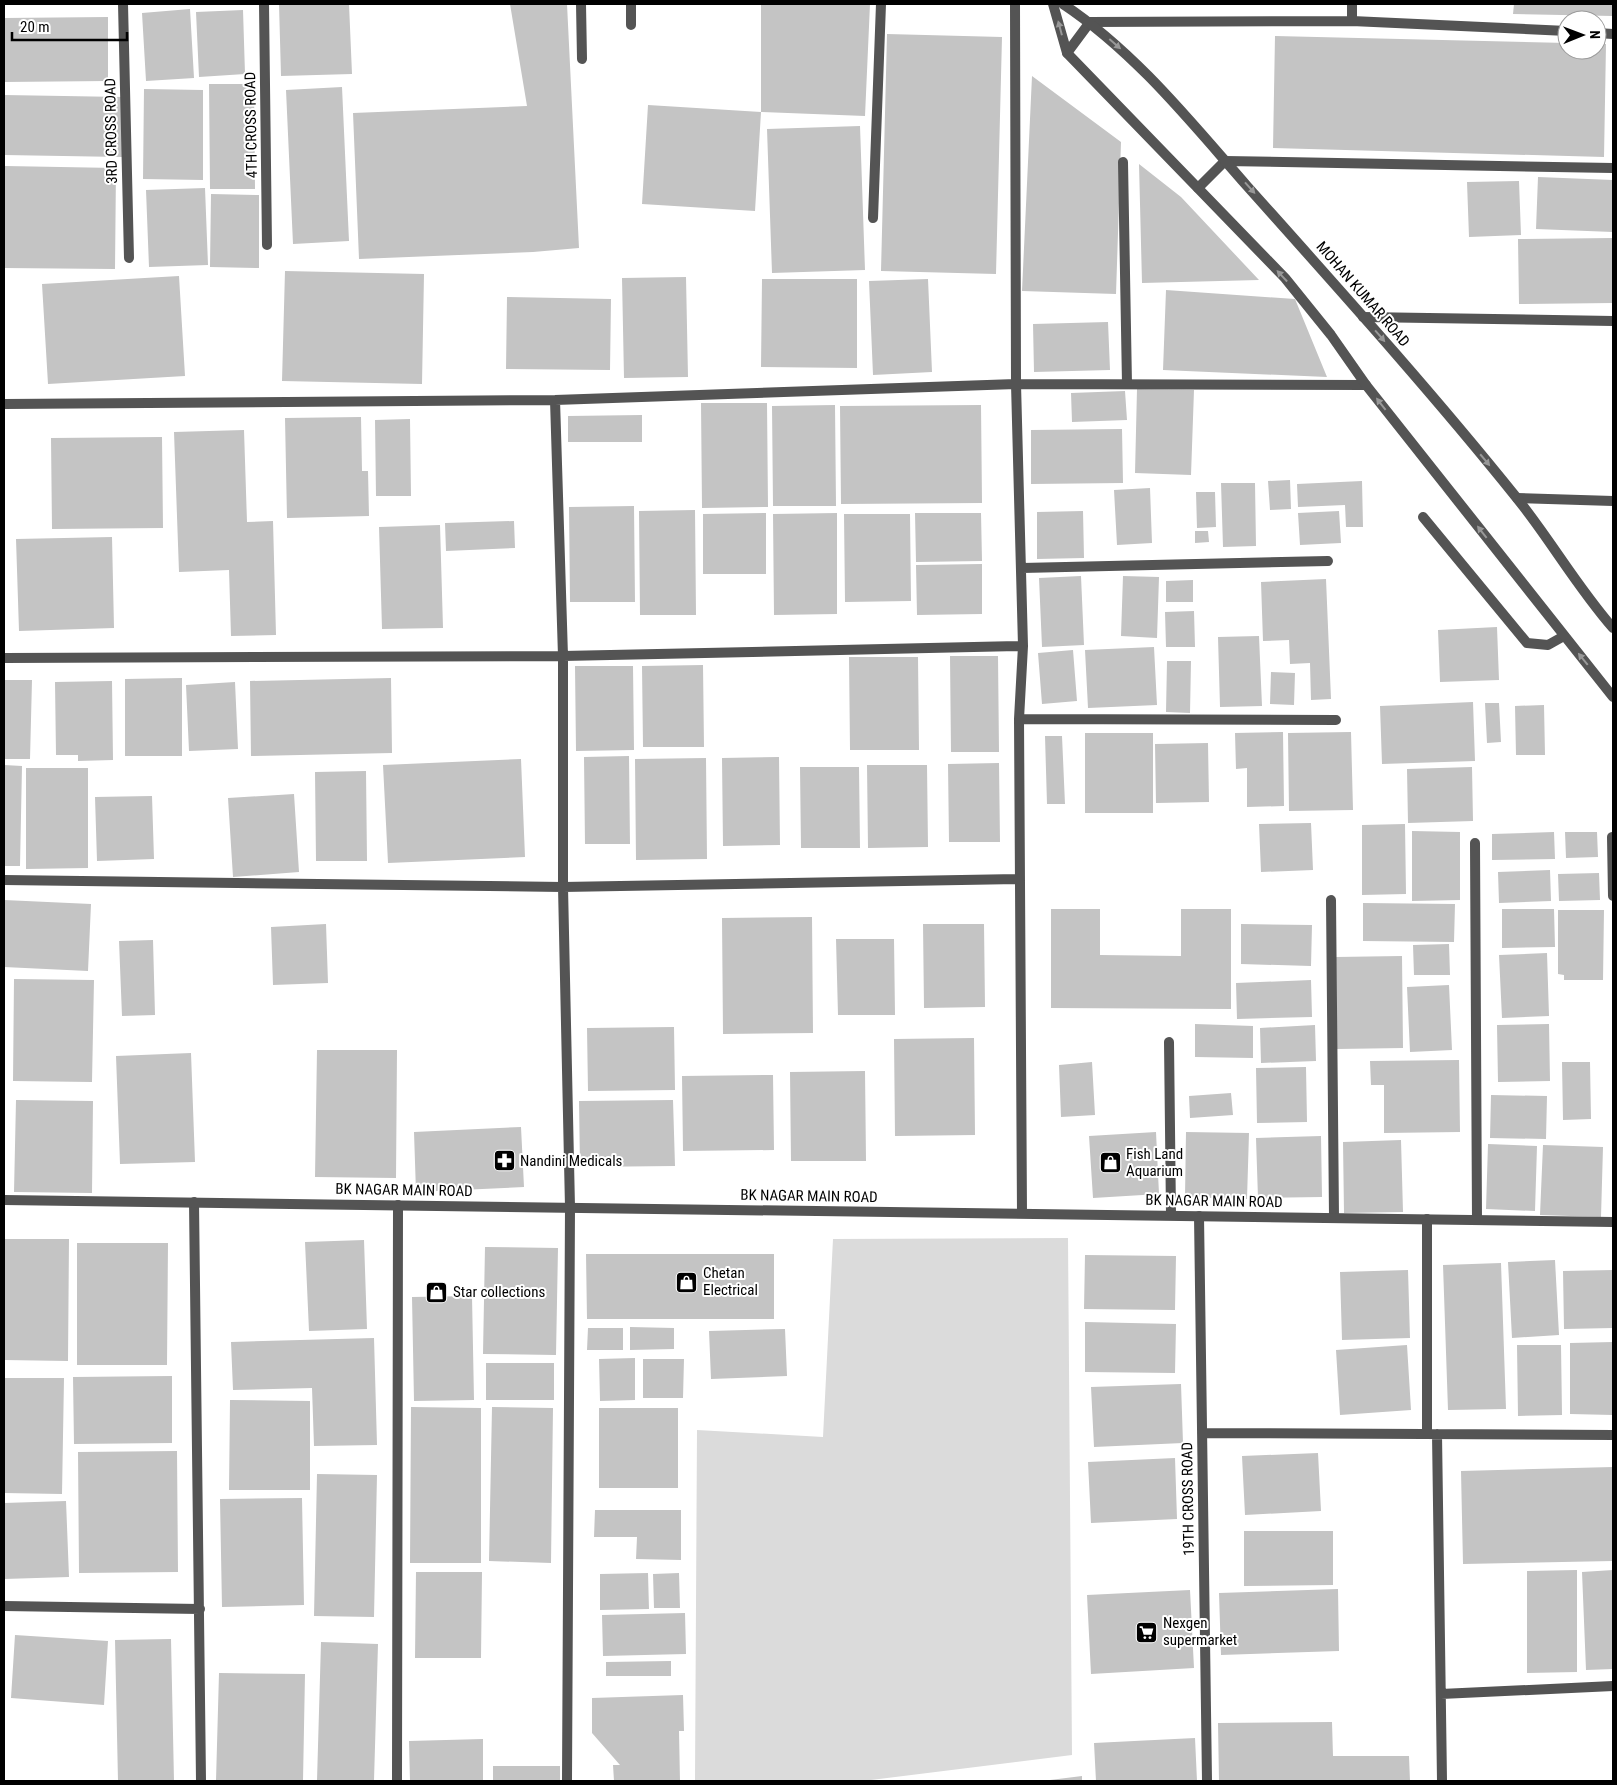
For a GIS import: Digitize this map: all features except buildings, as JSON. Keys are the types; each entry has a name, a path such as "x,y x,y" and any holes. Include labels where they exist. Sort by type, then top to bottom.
{"street":[{"name":"3RD CROSS ROAD","path":"123,4 129,258"},
{"name":"4TH CROSS ROAD","path":"264,4 267,245"},
{"path":"581,4 582,59"},
{"path":"631,4 631,25"},
{"path":"873,218 882,4"},
{"path":"1015,4 1016,384 1023,646 1018,719 1022,1214"},
{"path":"1053,4 1067,53 1285,278 1331,335 1366,385 1613,697"},
{"name":"MOHAN KUMAR ROAD","path":"1062,4 1090,22 1139,66 1363,317 1517,498 1613,628"},
{"path":"1352,4 1352,21"},
{"path":"1067,53 1090,22 1352,21 1557,31"},
{"path":"1198,188 1225,161 1613,168"},
{"path":"1124,162 1127,384"},
{"path":"1363,317 1613,321"},
{"path":"4,404 556,400 1016,384 1366,385"},
{"path":"556,400 562,656 563,887 570,1207 567,1781"},
{"path":"1517,498 1613,501"},
{"path":"1423,517 1527,643 1548,645 1564,636"},
{"path":"1022,568 1328,561"},
{"path":"4,658 562,656 1023,646"},
{"path":"1018,719 1336,720"},
{"path":"1612,837 1613,896"},
{"path":"1475,843 1477,1220"},
{"path":"4,880 563,887 1019,879"},
{"path":"1331,900 1334,1217"},
{"path":"1169,1042 1170,1215"},
{"name":"BK NAGAR MAIN ROAD","path":"4,1200 1613,1222"},
{"path":"194,1202 201,1781"},
{"path":"397,1781 398,1205"},
{"name":"19TH CROSS ROAD","path":"1199,1216 1207,1781"},
{"path":"1427,1219 1442,1781"},
{"path":"1202,1433 1613,1435"},
{"path":"4,1606 200,1609"},
{"path":"1441,1694 1613,1686"}],"shaded area":[{"path":"1068,1238 1072,1755 863,1781 695,1781 697,1430 823,1437 833,1239"}],"place":[{"name":"Nandini Medicals","path":"504,1161"},
{"name":"Fish Land Aquarium","path":"1110,1163"},
{"name":"Chetan Electrical","path":"687,1282"},
{"name":"Star collections","path":"437,1292"},
{"name":"Nexgen supermarket","path":"1147,1632"}]}
